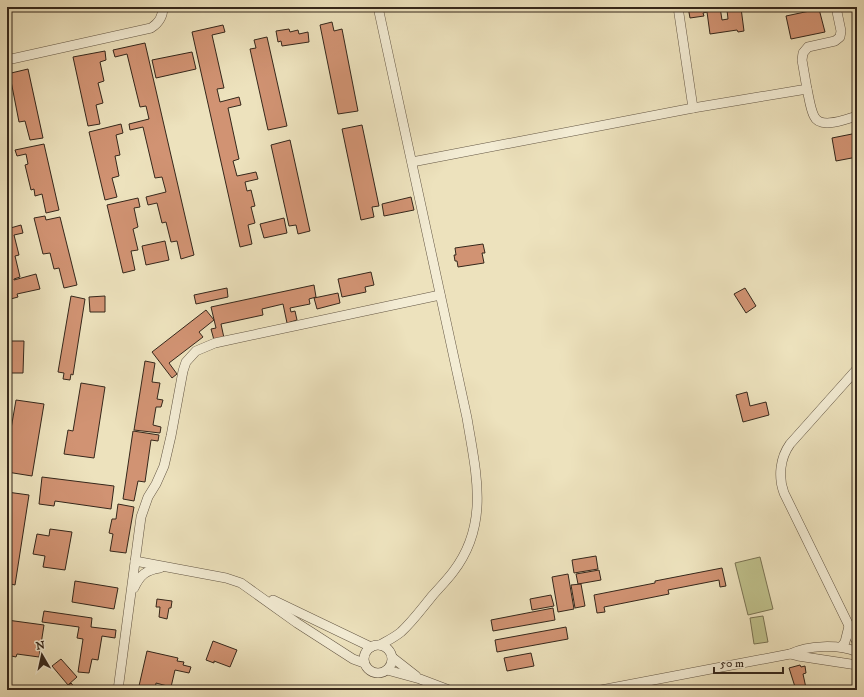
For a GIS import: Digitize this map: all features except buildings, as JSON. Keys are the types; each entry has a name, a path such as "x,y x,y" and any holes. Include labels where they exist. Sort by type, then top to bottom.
{"street":[{"path":"7,60 150,28 157,24 161,19 163,7"},
{"path":"378,7 467,418 475,464 478,499 476,519 471,540 454,571 401,632 365,654 364,663 373,673 381,673 390,667 392,656 401,632"},
{"path":"678,7 694,108"},
{"path":"836,7 841,31 840,37 834,41 808,47 803,52 802,60 807,89 814,117 820,122 828,123 857,116"},
{"path":"412,162 694,108 807,89"},
{"path":"118,690 141,517 148,497 164,466 186,362 196,352 214,343 440,295"},
{"path":"857,369 790,444 784,453 781,474 784,493 857,642"},
{"path":"135,562 233,580 247,586 297,623 353,659 364,663"},
{"path":"131,595 144,573 148,570 164,567"},
{"path":"257,593 376,646 385,646 392,656 420,679"},
{"path":"841,647 845,642 850,626"},
{"path":"601,690 790,654 806,648 841,647 849,648 857,652"},
{"path":"790,654 857,665"},
{"path":"387,670 420,679 449,690"}],"green space":[{"path":"760,557 773,609 748,615 735,563"},
{"path":"763,616 768,642 754,644 750,618"}]}
